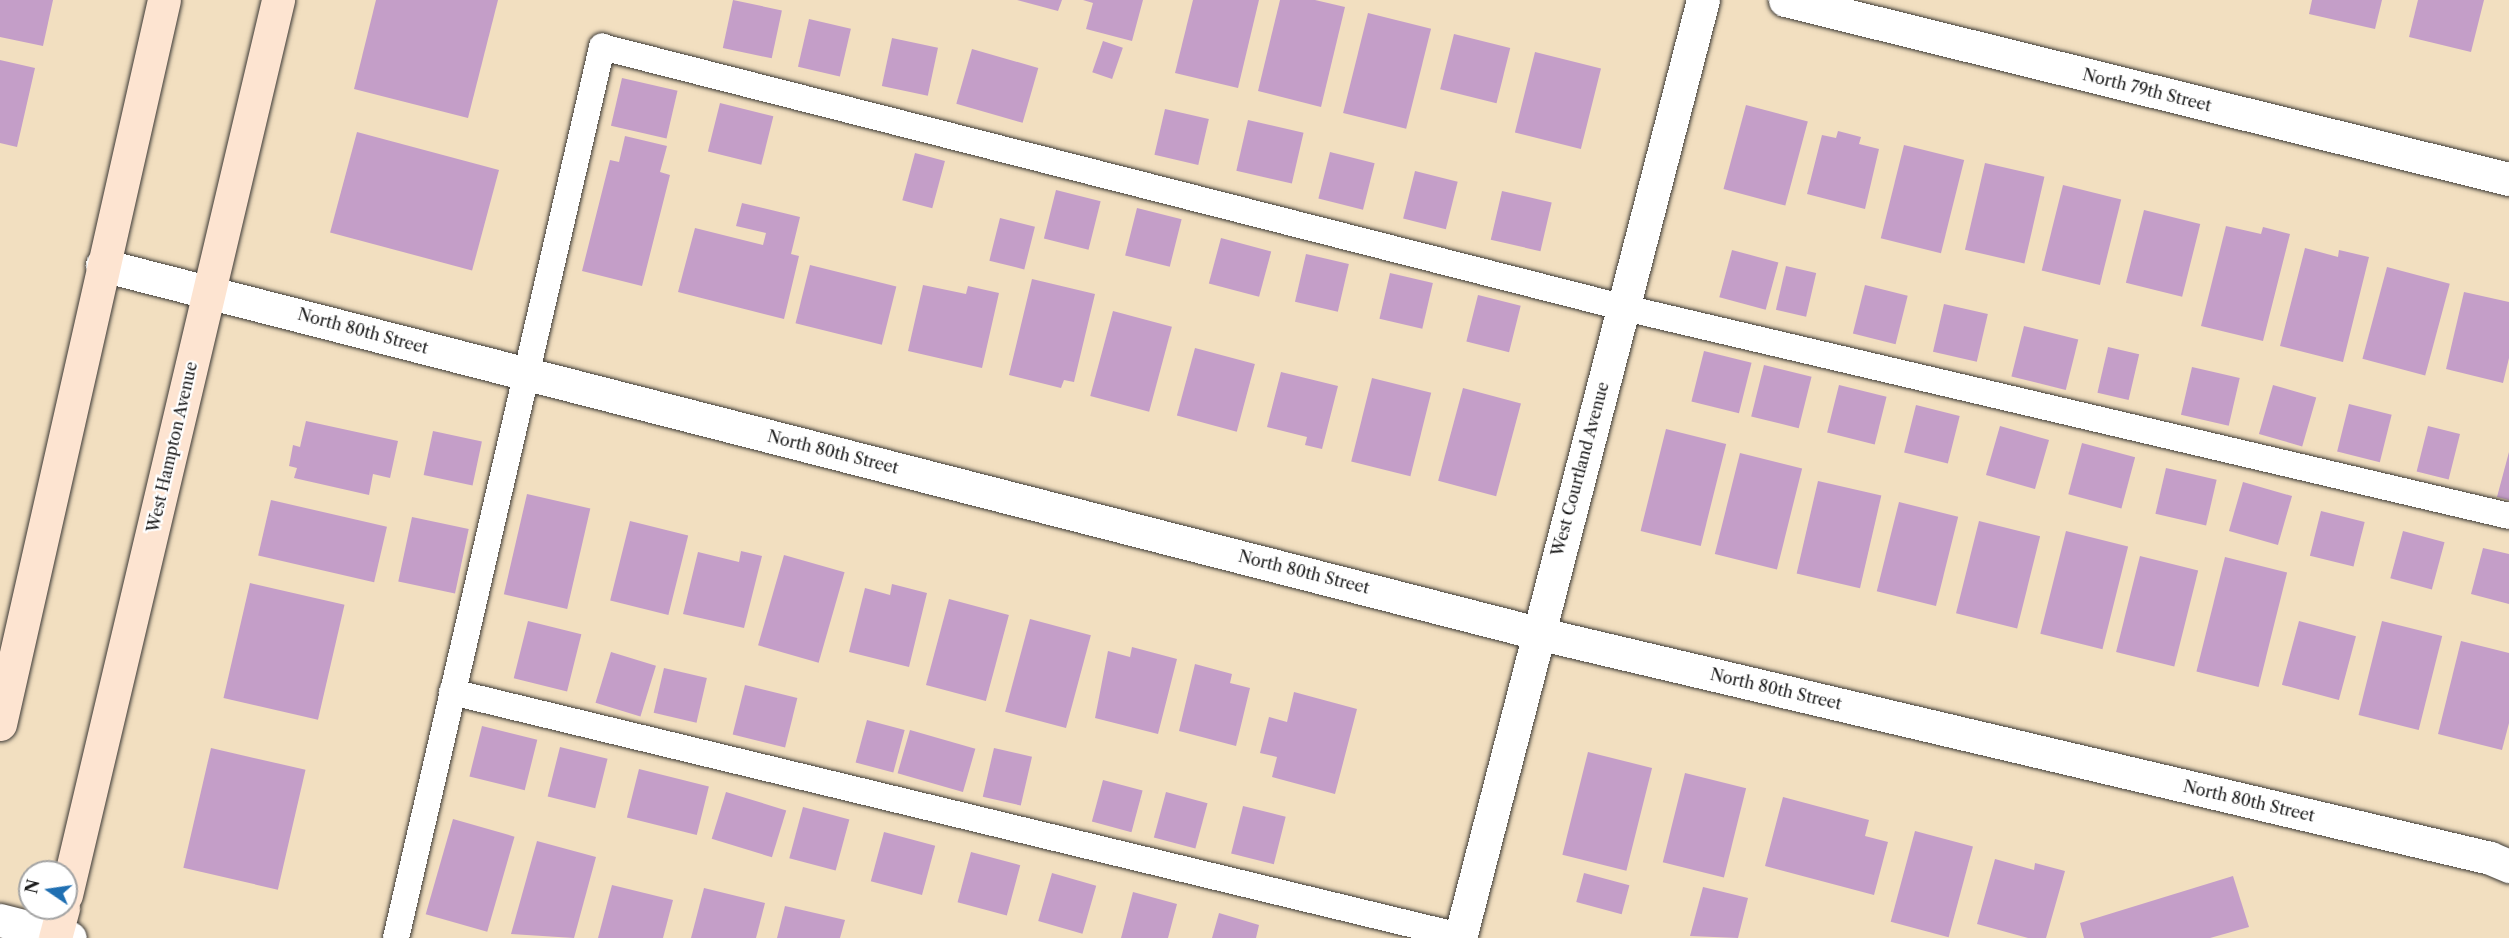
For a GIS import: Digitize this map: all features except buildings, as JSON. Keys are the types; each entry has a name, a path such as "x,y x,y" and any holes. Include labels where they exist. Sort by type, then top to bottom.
{"main road":[{"path":"0,724 102,265 164,0"},
{"name":"West Hampton Avenue","path":"74,860 278,0"}],"street":[{"name":"West Courtland Avenue","path":"1460,937 1703,0"},
{"name":"North 79th Street","path":"1785,0 2509,179"},
{"name":"North 80th Street","path":"102,265 1537,633 2479,855 2509,866"},
{"path":"0,920 61,930"}],"lane":[{"path":"396,938 603,47 1622,307 2509,516"},
{"path":"452,692 1460,937"}]}
